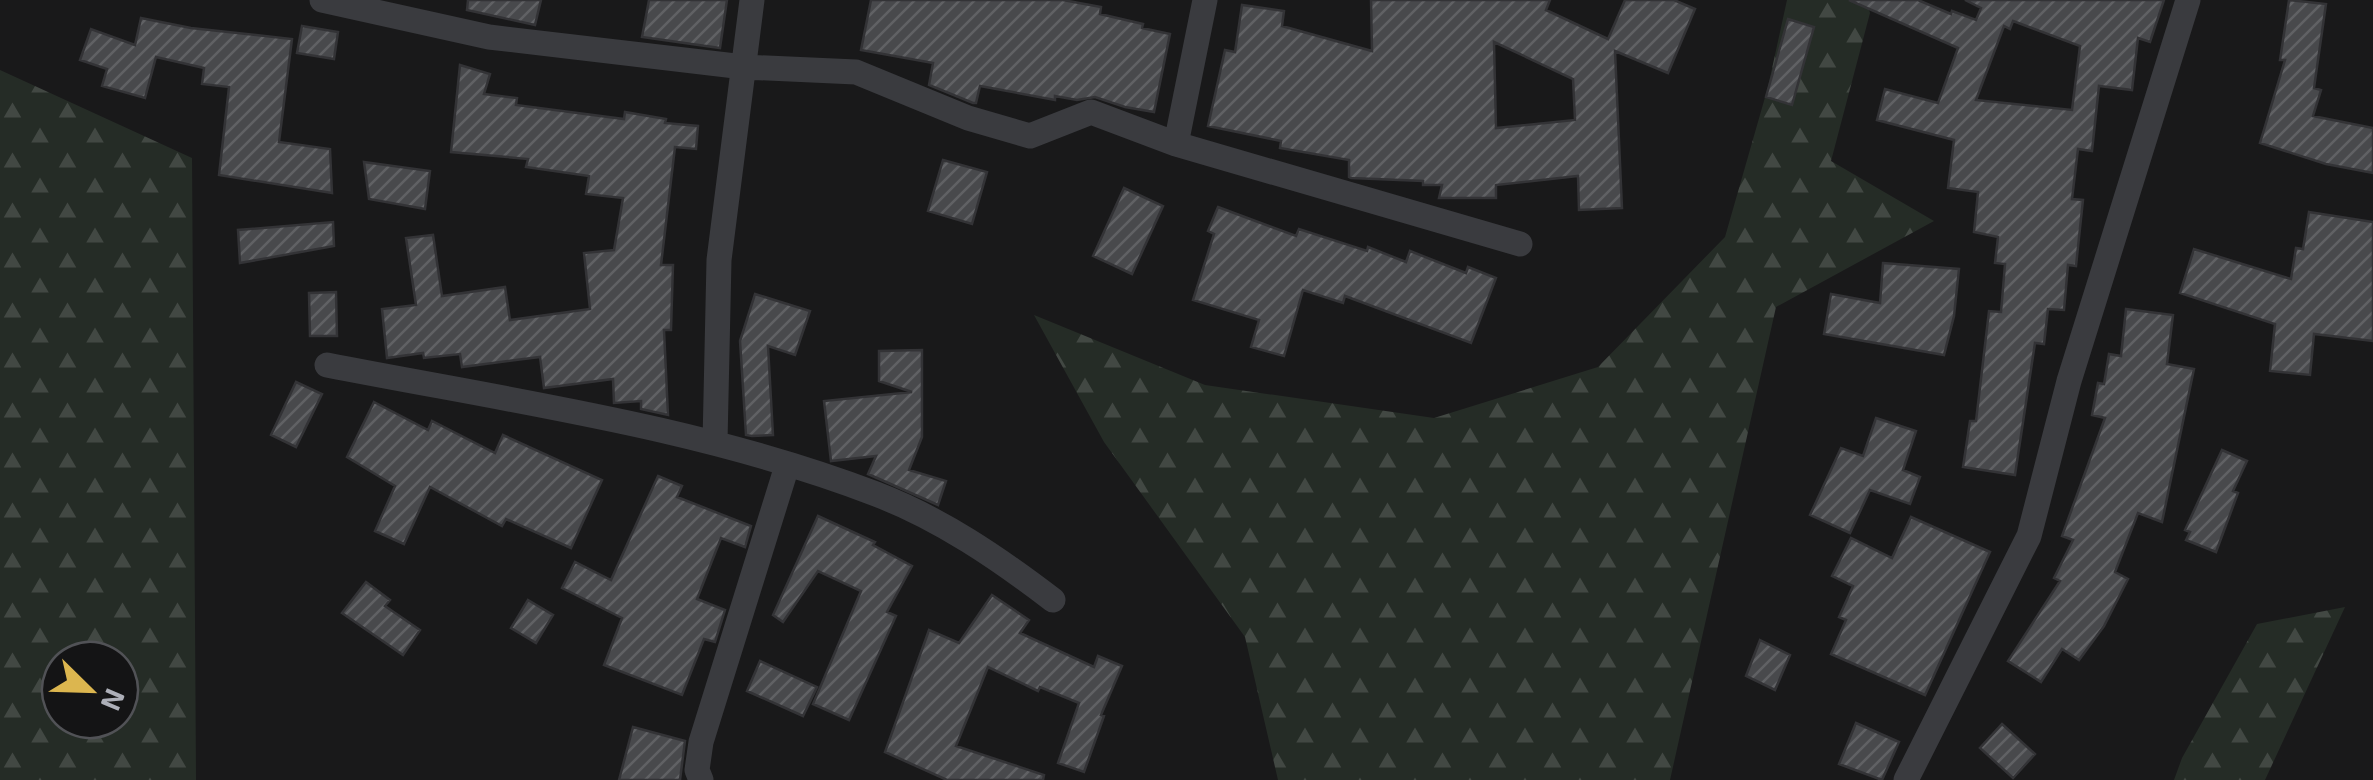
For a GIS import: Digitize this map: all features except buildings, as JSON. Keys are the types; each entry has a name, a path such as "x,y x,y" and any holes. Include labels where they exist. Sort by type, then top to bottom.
{"street":[{"path":"322,0 489,36 744,67 856,72 968,118 1030,136 1090,112 1176,144 1520,244"},
{"path":"715,442 719,260 752,0"},
{"path":"1176,144 1204,0"},
{"path":"1906,780 2029,536 2069,381 2188,0"},
{"path":"327,365 715,442 878,495 943,526 1004,562 1052,600"},
{"path":"702,780 698,770 701,742 788,466"}],"green space":[{"path":"1787,0 1866,0 1870,13 1831,161 1934,221 1776,307 1670,780 1278,780 1245,637 1104,442 1034,315 1205,385 1434,418 1598,367 1725,237 1768,87"},
{"path":"0,70 192,158 196,780 0,780"},
{"path":"2345,607 2265,780 2174,780 2182,758 2257,624"}]}
